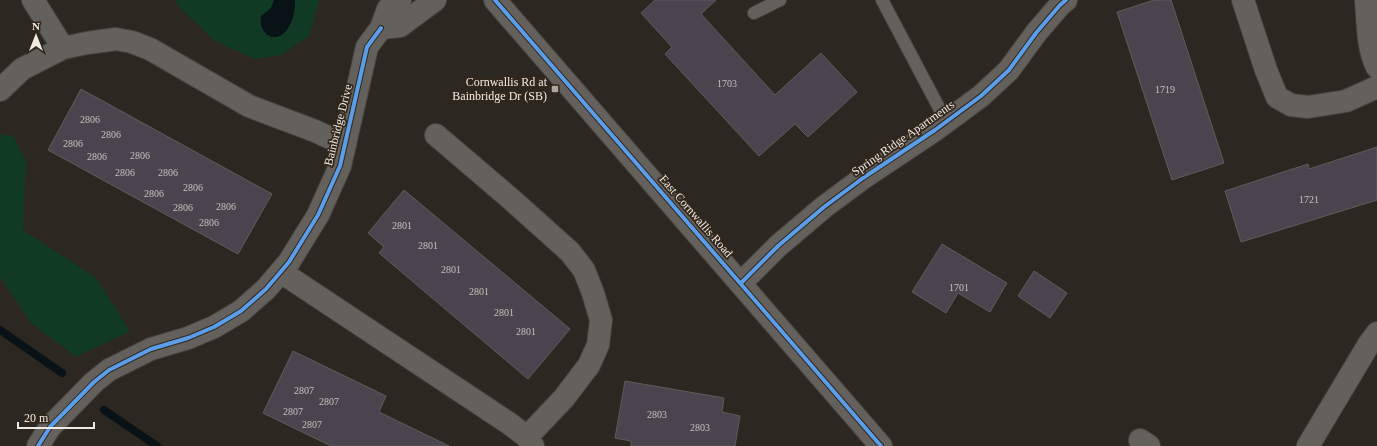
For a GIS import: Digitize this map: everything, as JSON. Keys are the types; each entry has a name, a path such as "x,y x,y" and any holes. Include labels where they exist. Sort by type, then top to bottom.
{"street":[{"path":"33,0 62,48"},
{"name":"Bainbridge Drive","path":"38,446 50,427 94,382 109,370 151,349 188,338 214,327 241,311 266,289 281,272 318,215 340,166 367,47 381,28 388,9 400,0"},
{"path":"381,28 400,26 435,0"},
{"name":"East Cornwallis Road","path":"495,0 881,446"},
{"name":"Spring Ridge Apartments","path":"740,283 778,246 824,208 863,178 935,130 981,96 1009,70 1036,33 1066,0"},
{"path":"1243,0 1266,70 1277,97 1290,105 1308,107 1346,101 1377,87"},
{"path":"1366,0 1368,29 1374,61 1377,67"},
{"name":"Bainbridge Drive","path":"0,90 22,69 62,48 87,42 116,39 132,42 150,49 249,106 315,131 345,145"},
{"path":"281,272 510,424 530,442 589,365 598,344 601,320 593,293 584,270 570,252 436,135"},
{"path":"1308,446 1377,332"}],"lane":[{"path":"754,13 780,0"},
{"name":"Spring Ridge Apartments","path":"882,0 946,121"}],"green space":[{"path":"176,0 319,1 309,36 281,55 255,59 215,41 177,5"},
{"path":"0,134 13,136 26,161 23,230 95,277 130,331 76,357 31,323 0,277"}],"shaded area":[{"path":"274,0 295,0 294,13 288,29 280,36 271,37 262,27 261,16 271,8"}],"building":[{"path":"655,0 716,0 701,14 775,95 821,53 857,92 808,137 795,124 759,156 665,54 672,47 641,13"},
{"path":"1154,0 1171,0 1224,163 1172,180 1117,12"},
{"path":"81,89 272,194 238,254 48,150"},
{"path":"1377,147 1377,200 1241,242 1225,191 1308,164 1309,169"},
{"path":"404,190 570,329 528,379 379,253 384,247 368,233"},
{"path":"942,244 1007,283 990,312 958,293 946,313 912,292"},
{"path":"1034,271 1067,293 1050,318 1018,296"},
{"path":"293,351 386,396 379,412 449,446 331,446 263,413"},
{"path":"625,381 724,398 722,412 740,416 735,446 631,446 631,441 615,438"}],"waterway":[{"path":"0,330 62,373"},
{"path":"104,410 157,446"}],"cycle path":[{"path":"495,0 881,446"},
{"path":"741,283 778,246 824,207 863,178 935,130 981,96 1009,70 1036,33 1066,0"},
{"path":"38,446 50,427 94,382 109,370 151,349 188,338 214,327 241,311 266,289 289,262 318,215 340,166 367,47 381,28"}],"place":[{"name":"Cornwallis Rd at Bainbridge Dr (SB)","path":"555,89"}]}
